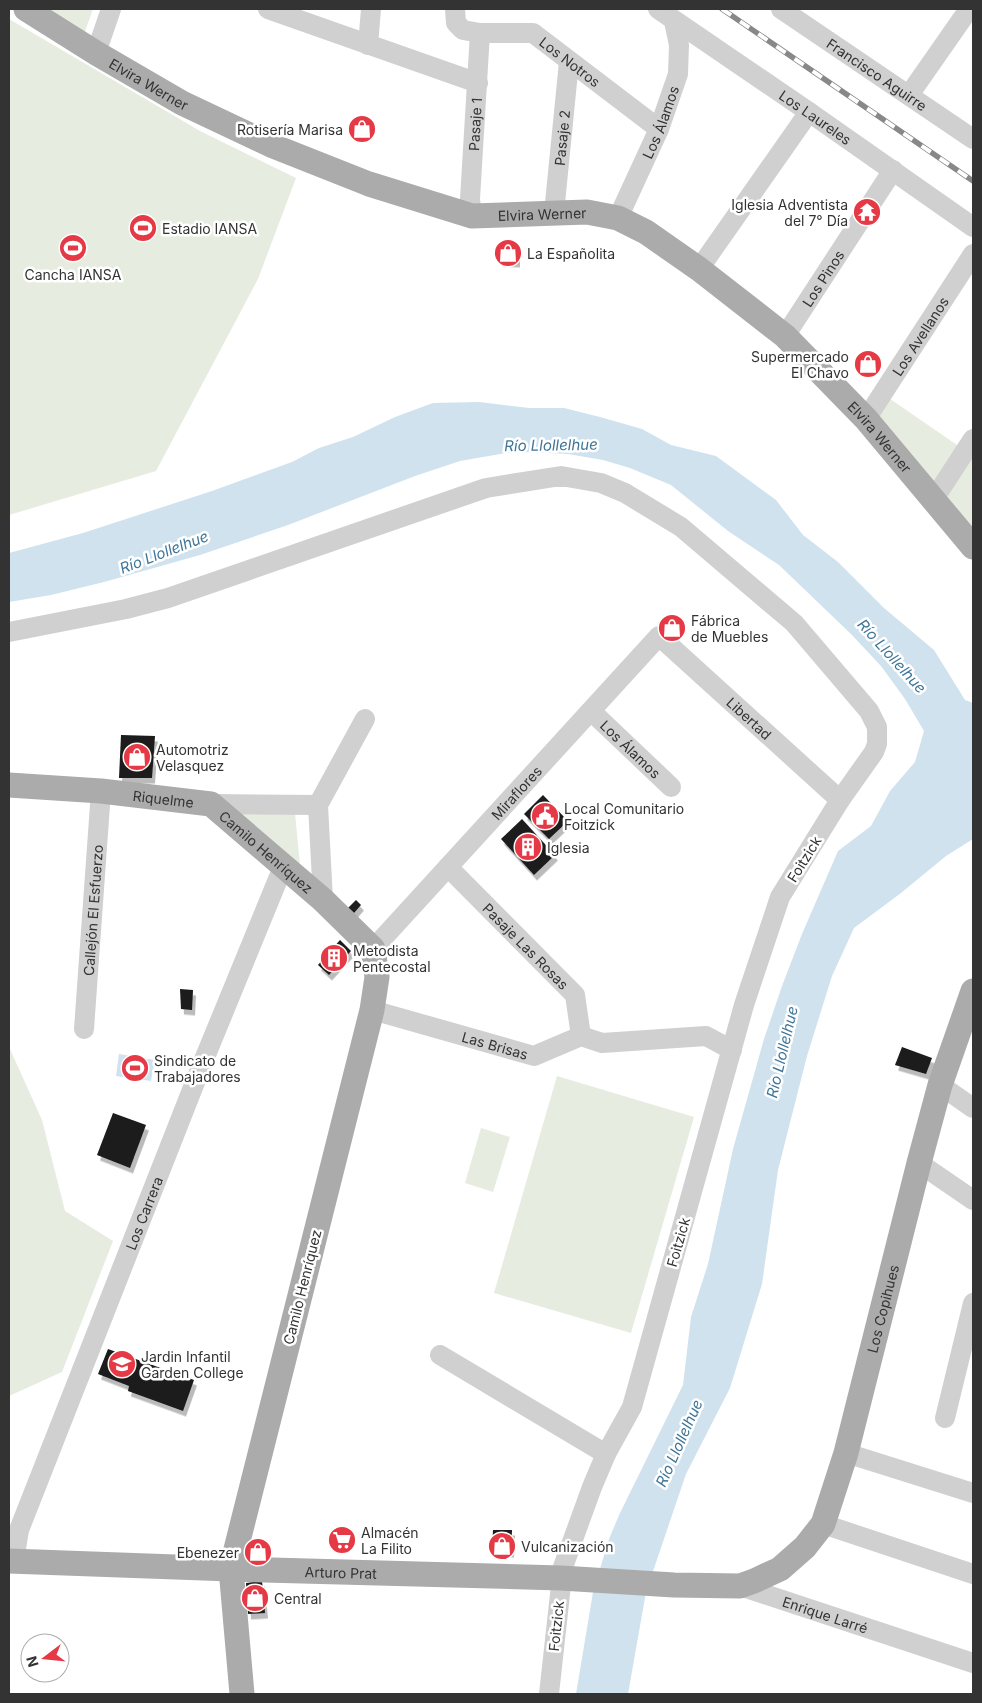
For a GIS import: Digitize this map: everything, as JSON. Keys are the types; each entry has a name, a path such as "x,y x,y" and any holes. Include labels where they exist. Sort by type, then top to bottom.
{"main road":[{"name":"Elvira Werner","path":"26,9 96,53 182,103 272,146 369,184 472,216 586,212 618,218 646,232 785,336 866,419 973,547"},
{"name":"Riquelme","path":"9,785 101,791 211,804"},
{"name":"Camilo Henríquez","path":"211,804 323,900 372,949 376,977 372,1010 231,1569 242,1694"},
{"name":"Los Copihues","path":"740,1586 754,1582 780,1569 805,1547 823,1524 846,1453 940,1086 973,991"},
{"name":"Arturo Prat","path":"11,1561 565,1578 674,1584"},
{"name":"Enrique Larré","path":"674,1584 740,1586"}],"street":[{"path":"96,53 111,9"},
{"path":"272,9 478,83"},
{"path":"368,45 371,9"},
{"name":"Los Notros","path":"455,9 456,23 463,30 480,33 533,33 659,129"},
{"name":"Los Laureles","path":"658,9 973,227"},
{"name":"Francisco Aguirre","path":"781,9 910,95 970,131"},
{"path":"910,95 971,9"},
{"name":"Los Álamos","path":"618,218 659,129 678,74 679,45 674,21"},
{"name":"Pasaje 1","path":"472,216 470,200 480,33"},
{"name":"Pasaje 2","path":"552,213 555,203 569,62"},
{"path":"699,270 809,112"},
{"name":"Los Pinos","path":"785,336 893,170"},
{"name":"Los Avellanos","path":"866,419 973,254"},
{"path":"934,499 973,439"},
{"name":"Foitzick","path":"9,632 126,609 168,598 486,488 561,476 601,483 625,493 681,527 794,623 869,710 876,726 877,744 870,760 840,800 780,897 744,1005 632,1407 606,1454 588,1496 563,1567 565,1578 549,1694"},
{"name":"Libertad","path":"660,636 840,800"},
{"name":"Miraflores","path":"372,949 660,636"},
{"name":"Los Álamos","path":"591,710 670,787"},
{"path":"318,805 365,719"},
{"name":"Callejón El Esfuerzo","path":"84,1029 101,791"},
{"name":"Riquelme","path":"211,804 318,805"},
{"name":"Camilo Henríquez","path":"318,805 323,900"},
{"name":"Los Carrera","path":"11,1561 19,1530 201,1067 283,866"},
{"name":"Pasaje Las Rosas","path":"448,867 575,995 580,1036"},
{"name":"Las Brisas","path":"372,1010 534,1056 580,1036"},
{"path":"580,1036 602,1043 706,1036 732,1050"},
{"path":"940,1086 973,1108"},
{"path":"919,1163 973,1200"},
{"path":"945,1418 973,1303"},
{"path":"440,1355 606,1454"},
{"path":"846,1453 973,1493"},
{"path":"823,1524 973,1574"},
{"name":"Enrique Larré","path":"740,1586 973,1663"}],"shaded area":[{"path":"38,9 93,9 83,37"},
{"name":"Estadio IANSA","path":"9,19 200,131 296,178 258,279 156,471 9,515"},
{"path":"880,392 973,456 973,539 865,413"},
{"path":"234,812 295,813 300,866"},
{"path":"9,1047 42,1120 65,1211 113,1241 62,1372 9,1396"},
{"path":"557,1076 694,1117 631,1333 494,1293"},
{"path":"481,1128 510,1137 493,1192 465,1183"}],"water":[{"name":"Río Llollelhue","path":"479,402 529,408 564,408 642,429 671,445 716,456 776,500 803,535 838,562 884,608 934,650 965,700 973,703 973,839 946,856 854,928 832,976 807,1056 778,1170 762,1284 730,1388 686,1474 646,1592 628,1694 576,1694 593,1592 609,1539 683,1385 691,1317 708,1264 733,1149 764,1039 802,934 838,851 871,826 890,791 915,762 924,731 905,699 881,666 852,635 779,565 728,531 671,485 630,468 603,460 568,454 506,453 460,461 415,476 288,525 200,555 104,582 51,595 9,602 9,553 83,533 212,491 292,462 319,448 353,437 395,417 433,403"},
{"name":"Sindicato de Trabajadores","path":"119,1054 155,1060 151,1081 116,1076"}],"building":[{"name":"La Españolita","path":"499,245 517,246 517,262 499,261"},
{"name":"Automotriz Velasquez","path":"121,735 155,736 152,778 119,778"},
{"name":"Local Comunitario Foitzick","path":"543,795 568,821 549,839 524,814"},
{"name":"Iglesia","path":"522,819 555,855 534,875 501,839"},
{"path":"356,900 361,905 354,913 348,908"},
{"name":"Metodista Pentecostal","path":"340,940 351,951 329,975 318,965"},
{"path":"180,989 193,990 192,1010 181,1009"},
{"path":"902,1047 932,1058 926,1074 895,1065"},
{"path":"113,1113 146,1125 130,1168 97,1155"},
{"path":"108,1349 194,1380 183,1411 128,1391 129,1386 98,1374"},
{"path":"493,1530 512,1530 511,1552 492,1551"},
{"name":"Central","path":"262,1581 265,1613 248,1614 246,1583"}],"railway":[{"path":"722,9 973,181"}],"place":[{"name":"Rotisería Marisa","path":"362,129"},
{"name":"Iglesia Adventista del 7° Día","path":"867,212"},
{"name":"Estadio IANSA","path":"143,228"},
{"name":"Cancha IANSA","path":"73,248"},
{"name":"La Españolita","path":"508,253"},
{"name":"Supermercado El Chavo","path":"868,364"},
{"name":"Fábrica de Muebles","path":"672,628"},
{"name":"Automotriz Velasquez","path":"137,757"},
{"name":"Local Comunitario Foitzick","path":"545,816"},
{"name":"Iglesia","path":"528,847"},
{"name":"Metodista Pentecostal","path":"334,958"},
{"name":"Sindicato de Trabajadores","path":"135,1068"},
{"name":"Jardin Infantil Garden College","path":"122,1364"},
{"name":"Almacén La Filito","path":"342,1540"},
{"name":"Vulcanización","path":"502,1546"},
{"name":"Ebenezer","path":"258,1552"},
{"name":"Central","path":"255,1598"}]}
